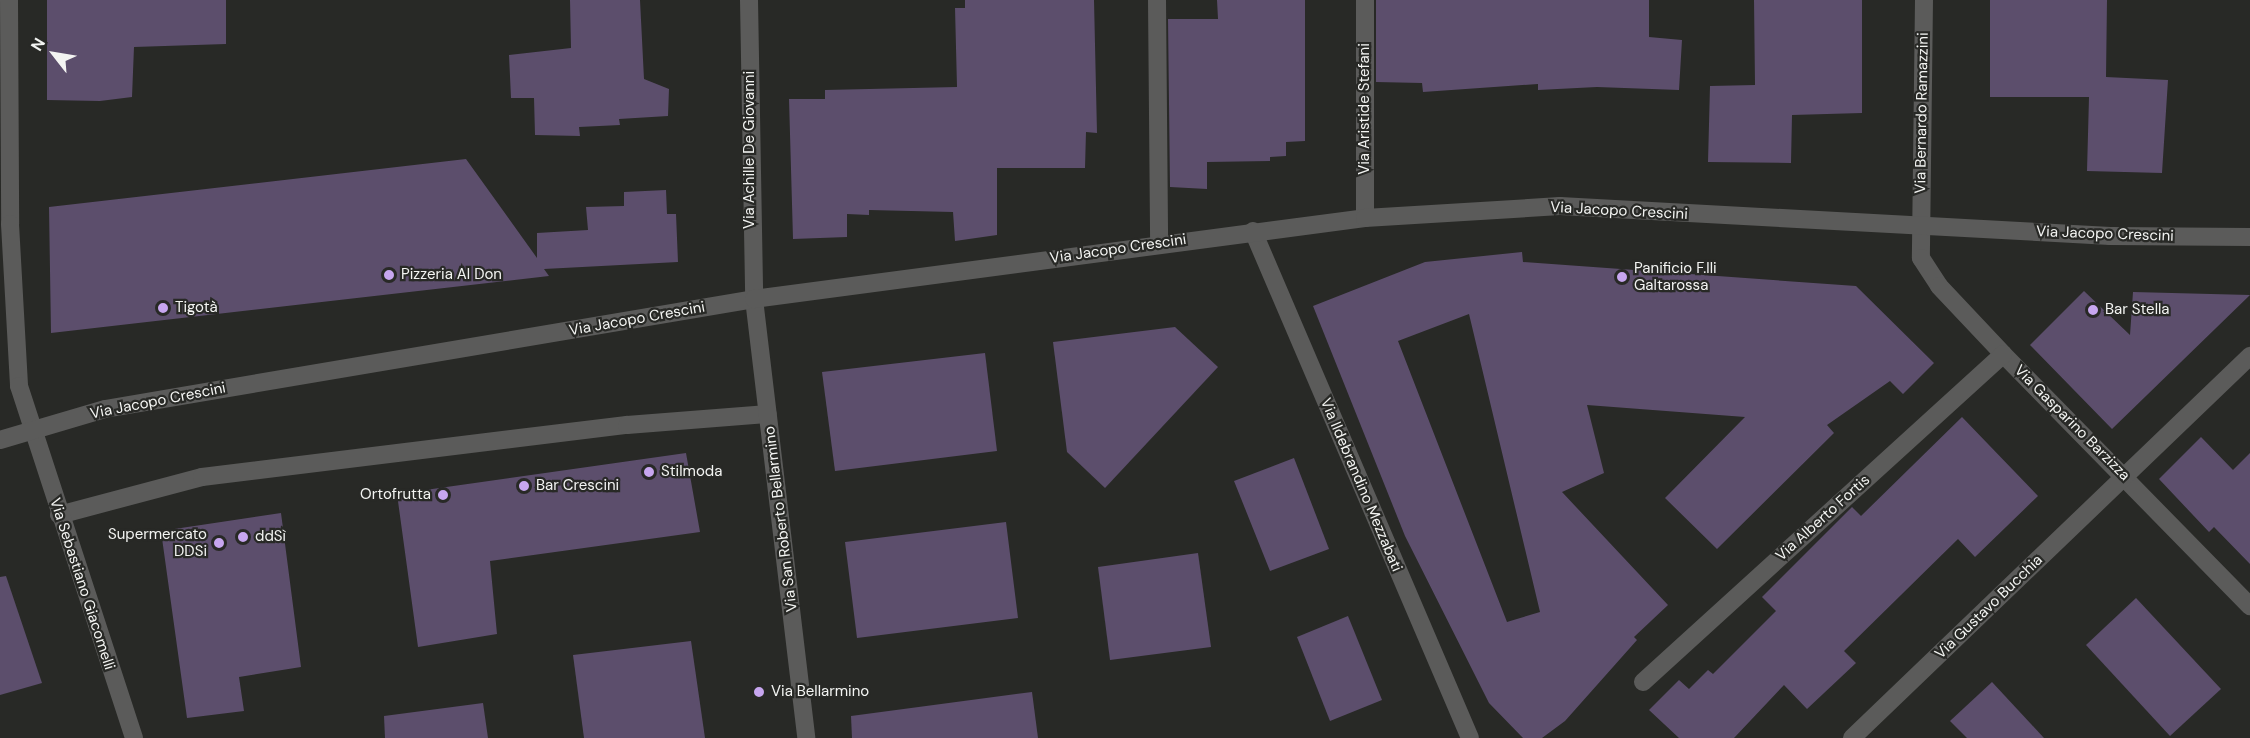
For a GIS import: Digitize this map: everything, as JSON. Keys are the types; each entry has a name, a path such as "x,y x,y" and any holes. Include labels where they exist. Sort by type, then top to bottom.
{"street":[{"name":"Via Sebastiano Giacomelli","path":"9,0 5,224 19,386 31,430 134,738"},
{"name":"Via Achille De Giovanni","path":"749,0 754,299"},
{"path":"1157,0 1159,242"},
{"name":"Via Aristide Stefani","path":"1365,0 1365,218"},
{"name":"Via Bernardo Ramazzini","path":"1919,226 1924,0"},
{"name":"Via Jacopo Crescini","path":"0,440 105,409 754,299 1159,242 1365,218 1560,207 2110,236 2250,237"},
{"name":"Via Gasparino Barzizza","path":"1919,226 1921,258 1939,286 2250,606"},
{"name":"Via Ildebrandino Mezzabati","path":"1253,231 1470,738"},
{"name":"Via San Roberto Bellarmino","path":"754,299 806,738"},
{"name":"Via Alberto Fortis","path":"1643,682 2003,354"},
{"name":"Via Gustavo Bucchia","path":"1852,738 2250,356"},
{"path":"59,515 202,477 627,425 768,414"}],"building":[{"path":"47,0 226,0 226,44 134,47 132,97 100,101 47,100"},
{"path":"570,0 640,0 644,79 669,89 668,116 619,119 620,125 579,127 580,136 535,135 534,98 511,98 509,55 571,48"},
{"path":"965,0 1094,0 1097,133 1086,132 1085,168 997,168 997,235 955,241 953,212 869,210 869,215 847,214 847,237 793,239 789,99 825,99 825,90 957,87 955,8 965,8"},
{"path":"1217,0 1305,0 1305,141 1286,142 1286,156 1270,157 1270,161 1207,162 1207,189 1170,187 1168,19 1218,19"},
{"path":"1376,0 1649,0 1649,37 1682,40 1679,90 1597,87 1538,90 1538,84 1423,92 1422,83 1376,82"},
{"path":"1754,0 1862,0 1862,113 1792,115 1791,163 1708,162 1710,86 1755,85"},
{"path":"1990,0 2107,0 2106,77 2168,80 2162,173 2087,171 2089,97 1990,97"},
{"path":"466,159 537,258 537,233 588,230 586,207 624,206 624,192 666,190 667,214 676,214 678,262 544,269 549,276 51,333 49,207"},
{"path":"1522,252 1523,262 1856,286 1934,363 1903,394 1890,381 1827,425 1834,433 1717,549 1665,498 1745,417 1587,405 1604,473 1562,492 1668,605 1634,637 1637,640 1565,721 1542,738 1523,738 1489,703 1405,536 1313,306 1425,262","holes":["1469,314 1540,612 1507,622 1398,341"]},
{"path":"2084,291 2130,335 2133,292 2250,295 2112,429 2030,345"},
{"path":"1175,327 1218,367 1105,488 1067,452 1053,342"},
{"path":"985,353 997,451 835,471 822,372"},
{"path":"1962,417 2038,496 1975,557 1958,539 1844,651 1856,663 1807,709 1784,685 1734,738 1679,738 1649,710 1679,680 1689,689 1708,670 1713,674 1776,611 1762,597 1852,507 1861,516"},
{"path":"2201,437 2233,470 2250,453 2250,564 2214,527 2209,532 2159,479"},
{"path":"686,453 700,532 490,561 497,634 418,647 397,494"},
{"path":"1294,458 1329,549 1270,571 1234,481"},
{"path":"281,513 301,667 239,677 244,711 187,718 161,531"},
{"path":"1006,522 1018,618 857,638 845,542"},
{"path":"1198,553 1211,647 1110,660 1098,567"},
{"path":"6,576 42,683 0,695 0,577"},
{"path":"2136,598 2221,689 2170,736 2086,645"},
{"path":"1348,616 1382,700 1330,721 1297,637"},
{"path":"691,641 705,738 584,738 573,655"},
{"path":"1992,682 2044,738 1967,738 1950,721"},
{"path":"1032,692 1038,738 852,738 851,716"},
{"path":"483,703 488,738 385,738 384,716"}],"place":[{"name":"Pizzeria Al Don","path":"389,275"},
{"name":"Panificio F.lli Galtarossa","path":"1622,277"},
{"name":"Tigotà","path":"163,308"},
{"name":"Bar Stella","path":"2093,310"},
{"name":"Stilmoda","path":"649,472"},
{"name":"Bar Crescini","path":"524,486"},
{"name":"Ortofrutta","path":"443,495"},
{"name":"ddSì","path":"243,537"},
{"name":"Supermercato DDSi","path":"219,543"},
{"name":"Via Bellarmino","path":"759,692"}]}
